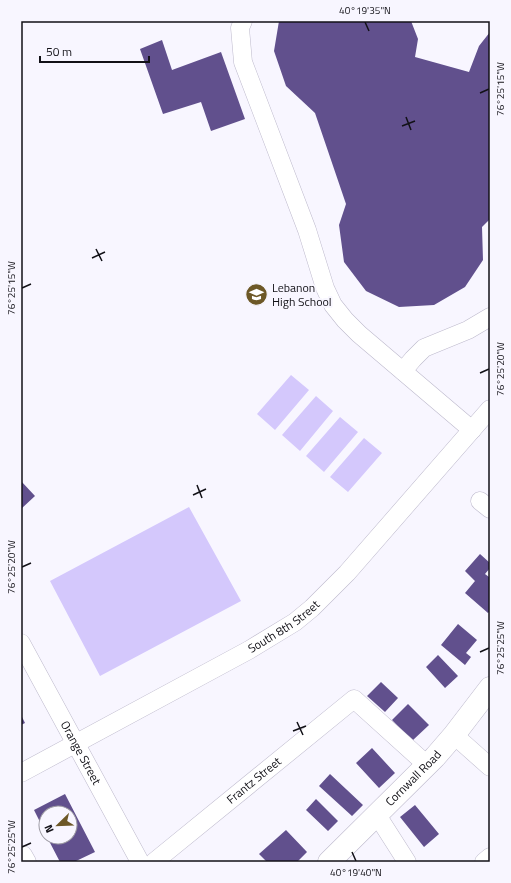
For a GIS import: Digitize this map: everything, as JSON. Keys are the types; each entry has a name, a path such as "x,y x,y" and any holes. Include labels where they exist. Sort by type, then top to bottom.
{"main road":[{"name":"Cornwall Road","path":"330,862 427,765 454,735 490,688"}],"street":[{"path":"239,24 243,62 307,230 325,288 333,305 359,334 472,430"},
{"path":"403,371 424,348 468,330 490,317"},
{"name":"South 8th Street","path":"21,773 274,636 307,612 329,592 367,552 490,409"},
{"name":"Orange Street","path":"21,643 140,862"},
{"name":"Frantz Street","path":"154,862 354,699 427,765"},
{"path":"454,735 490,767"},
{"path":"377,815 407,862"},
{"path":"484,862 490,856"}],"shaded area":[{"path":"291,375 309,390 275,430 257,414"},
{"path":"316,396 333,411 300,451 282,435"},
{"path":"340,417 358,432 324,472 306,456"},
{"path":"364,438 382,453 348,492 330,477"},
{"path":"189,507 241,601 100,676 50,581"}],"building":[{"path":"279,21 411,21 418,39 415,57 469,72 479,46 490,32 490,219 482,227 483,260 465,287 434,305 399,307 366,291 344,262 339,225 346,204 315,113 286,86 274,51"},
{"path":"162,40 172,70 221,52 245,119 211,131 201,102 163,114 140,49"},
{"path":"21,481 35,496 21,509"},
{"path":"480,554 490,563 490,568 485,574 490,577 490,611 488,613 465,593 475,581 465,571"},
{"path":"458,624 477,640 466,653 471,657 465,665 441,645"},
{"path":"438,655 458,676 445,688 426,667"},
{"path":"381,682 398,698 385,712 367,696"},
{"path":"408,704 429,725 412,741 392,720"},
{"path":"21,715 25,723 21,725"},
{"path":"372,748 395,773 379,788 356,763"},
{"path":"330,774 363,805 352,816 319,786"},
{"path":"65,794 71,805 44,805"},
{"path":"316,799 338,821 328,831 306,810"},
{"path":"415,805 439,834 424,847 400,817"},
{"path":"38,808 38,818 34,810"},
{"path":"78,819 95,852 74,862 60,862 51,845 78,845"},
{"path":"286,830 307,852 297,862 267,862 259,854"}],"place":[{"name":"Lebanon High School","path":"256,295"}]}
